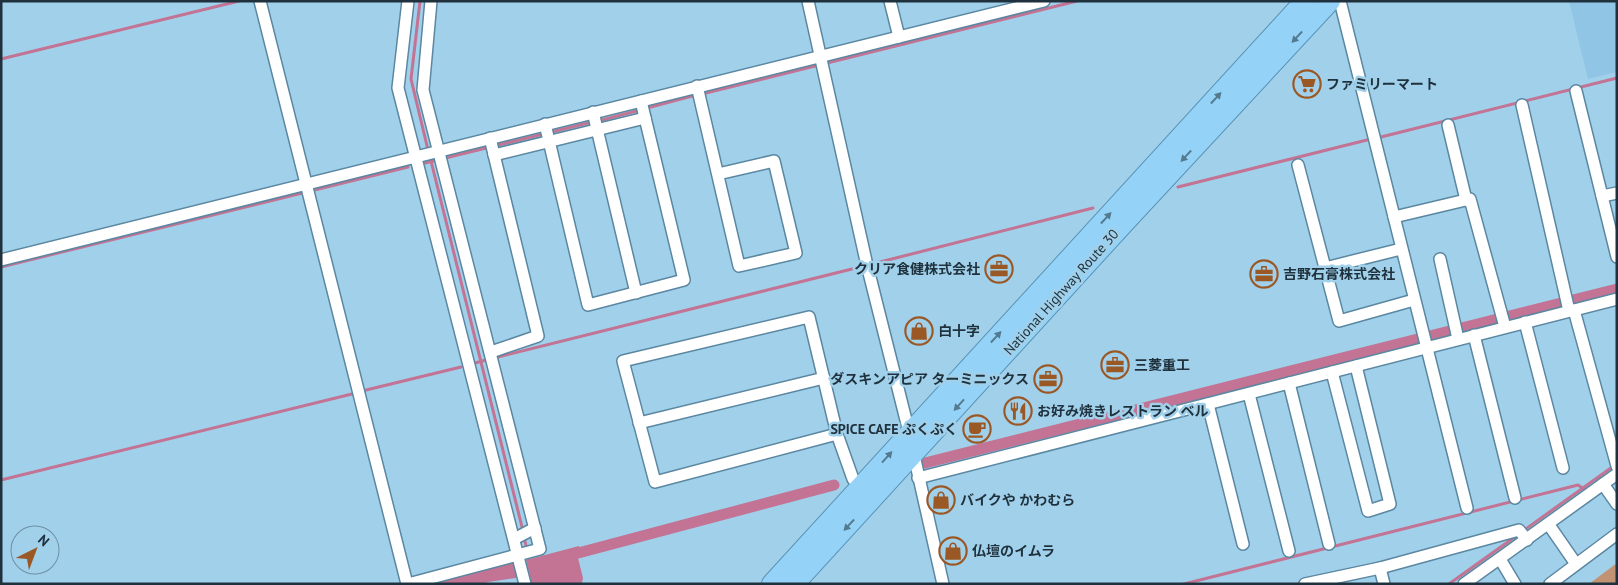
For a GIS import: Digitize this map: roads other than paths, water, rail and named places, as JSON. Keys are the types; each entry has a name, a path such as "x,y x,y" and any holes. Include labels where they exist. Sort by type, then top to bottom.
{"highway":[{"name":"National Highway Route 30","path":"794,584 866,493 909,432 1305,1"},
{"name":"National Highway Route 30","path":"772,584 866,493 913,455 1330,1"}],"street":[{"path":"260,1 357,392 407,584 540,549 533,529 491,352 423,90 431,1"},
{"path":"408,1 398,88 420,155 520,554 525,584"},
{"path":"808,1 866,261 909,432 943,584"},
{"path":"890,1 898,37"},
{"path":"492,147 643,110 699,92 821,62 996,7 1044,1"},
{"path":"1340,1 1467,508"},
{"path":"1576,91 1617,257"},
{"path":"699,92 739,266 796,252 774,161 718,174"},
{"path":"1464,584 1502,548 1548,524 1603,484 1616,468 1569,306 1522,105"},
{"path":"1,260 308,189 420,155 439,156 492,147 643,110"},
{"path":"547,133 588,305 684,280 643,110"},
{"path":"595,121 636,293"},
{"path":"1448,125 1466,200"},
{"path":"491,352 538,336 492,147"},
{"path":"1298,165 1339,321 1414,300"},
{"path":"1602,196 1617,193"},
{"path":"1394,218 1470,199 1503,321"},
{"path":"1325,268 1402,249"},
{"path":"1440,259 1456,332"},
{"path":"918,478 1356,366 1424,341 1456,332 1474,335 1503,321 1525,322 1569,306 1617,299"},
{"path":"837,434 655,482 623,361 809,316 837,434 853,479 866,493"},
{"path":"1525,322 1563,468"},
{"path":"1474,335 1515,498"},
{"path":"1332,372 1368,511 1390,504 1356,366"},
{"path":"639,423 824,378"},
{"path":"1289,383 1330,544"},
{"path":"1249,394 1289,551"},
{"path":"1208,404 1243,544"},
{"path":"1603,484 1617,504"},
{"path":"1548,524 1576,564"},
{"path":"516,538 533,529"},
{"path":"1550,584 1617,534"},
{"path":"1306,584 1380,568 1502,548 1524,536"},
{"path":"1502,548 1515,584"},
{"path":"1380,568 1384,584"}],"waterway":[{"path":"1,59 239,1"},
{"path":"420,1 411,79 428,150"},
{"path":"702,94 1077,1"},
{"path":"1377,138 1617,78"},
{"path":"647,108 696,95"},
{"path":"598,121 640,110"},
{"path":"425,163 592,122"},
{"path":"1178,187 1371,139"},
{"path":"431,161 523,531"},
{"path":"1,267 408,167"},
{"path":"876,263 1093,208"},
{"path":"498,357 864,266"},
{"path":"925,463 1617,289"},
{"path":"475,363 486,360"},
{"path":"362,391 461,367"},
{"path":"1,480 356,393"},
{"path":"1449,584 1615,465"},
{"path":"567,556 834,485"},
{"path":"1184,584 1578,485 1584,489"},
{"path":"524,537 530,563"},
{"path":"442,584 487,572 515,568"},
{"path":"500,571 514,576"}],"place":[{"name":"ファミリーマート","path":"1307,84"},
{"name":"クリア食健株式会社","path":"999,269"},
{"name":"吉野石膏株式会社","path":"1264,274"},
{"name":"白十字","path":"919,331"},
{"name":"三菱重工","path":"1115,365"},
{"name":"ダスキンアピア ターミニックス","path":"1048,379"},
{"name":"お好み焼きレストラン ベル","path":"1018,411"},
{"name":"SPICE CAFE ぷくぷく","path":"977,429"},
{"name":"バイクや かわむら","path":"941,500"},
{"name":"仏壇のイムラ","path":"953,551"}]}
